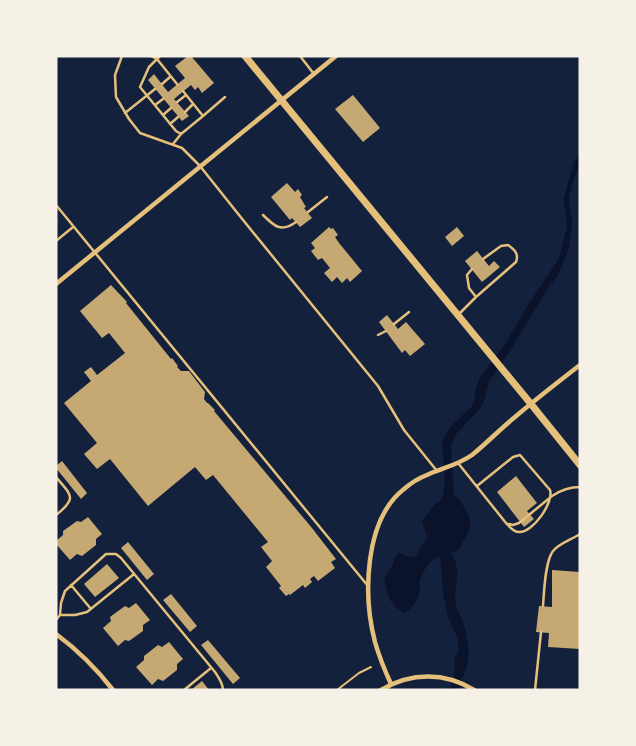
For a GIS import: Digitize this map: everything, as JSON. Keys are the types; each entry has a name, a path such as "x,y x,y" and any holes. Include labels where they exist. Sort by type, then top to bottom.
{"main road":[{"path":"244,56 580,466"}],"street":[{"path":"56,284 336,56"},
{"path":"391,684 375,641 370,618 369,573 372,548 382,516 402,490 415,481 471,455 580,365"},
{"path":"56,634 85,657 113,690"},
{"path":"382,690 391,684 415,676 432,676 454,680 474,690"}],"lane":[{"path":"122,56 115,75 116,98 140,133 182,148 200,166 378,386 404,430 437,471"},
{"path":"151,56 157,59 177,84"},
{"path":"160,56 149,67 140,87 176,131 181,134"},
{"path":"300,56 314,74"},
{"path":"162,84 171,76"},
{"path":"126,113 155,89"},
{"path":"183,91 203,116"},
{"path":"177,102 186,95"},
{"path":"173,144 181,134 225,97"},
{"path":"155,106 163,98"},
{"path":"185,112 193,104"},
{"path":"163,115 171,108"},
{"path":"170,124 178,117"},
{"path":"308,212 326,197"},
{"path":"56,205 369,587"},
{"path":"263,215 273,224 282,228 287,228 296,222"},
{"path":"56,241 74,226"},
{"path":"458,315 516,262 518,257 515,250 508,245 501,246 483,259"},
{"path":"472,269 467,275 469,288 476,297"},
{"path":"394,324 408,312"},
{"path":"378,335 386,331"},
{"path":"455,464 477,486 514,531 523,532 541,517 552,496 550,490 520,455 513,457 477,486"},
{"path":"56,477 70,495 68,505 56,515"},
{"path":"506,523 513,525 519,523 552,496 566,488 580,487"},
{"path":"543,606 547,565 552,552 559,545 580,534"},
{"path":"56,620 60,614 63,594 71,585 106,554 116,554 220,679 223,690"},
{"path":"60,614 68,616 79,615 91,610 134,574"},
{"path":"71,585 91,610"},
{"path":"535,690 541,632"},
{"path":"184,690 211,668"}],"path":[{"path":"337,690 359,673 371,667"}],"water":[{"path":"580,154 580,165 572,184 569,199 572,222 569,248 558,276 550,285 508,354 489,381 484,402 457,433 451,446 454,496 459,499 468,514 470,525 468,534 459,550 451,553 457,568 455,602 464,625 469,651 467,666 458,690 450,690 455,671 454,659 459,651 457,637 448,617 443,594 440,556 433,559 425,570 421,577 417,600 405,613 399,610 392,602 384,578 399,552 406,556 415,557 427,538 422,521 434,505 442,499 445,484 442,441 450,427 472,406 480,377 506,343 526,308 558,260 567,225 564,198 574,161"}],"building":[{"path":"188,56 191,56 214,83 202,93 198,87 195,90 191,85 174,99 189,116 182,121 148,80 154,74 168,92 185,78 175,66"},
{"path":"353,95 380,128 363,142 335,109"},
{"path":"287,183 295,192 298,189 306,207 304,208 312,218 300,227 292,218 290,220 271,197"},
{"path":"329,227 333,228 338,235 335,237 339,243 362,271 350,282 347,278 342,283 337,277 332,282 324,273 330,268 322,258 318,260 311,251 315,248 311,243"},
{"path":"457,227 464,236 452,246 445,237"},
{"path":"477,251 489,266 494,261 500,267 482,282 465,261"},
{"path":"111,285 127,302 172,358 177,367 181,371 189,371 205,392 204,399 207,403 215,410 336,559 331,562 335,568 318,581 314,576 310,579 312,582 305,588 303,585 286,596 279,588 281,586 266,567 272,561 261,547 268,542 213,475 206,480 195,467 148,506 110,459 97,469 84,454 97,443 64,403 91,381 84,372 91,367 97,375 125,353 109,333 102,338 80,311"},
{"path":"387,315 398,329 406,322 425,344 410,356 405,350 402,353 379,322"},
{"path":"62,461 87,493 81,499 56,468"},
{"path":"516,476 537,503 527,511 534,519 524,527 497,492"},
{"path":"88,517 102,534 96,539 96,545 82,556 77,554 70,560 56,544 56,541 63,535 63,531 77,521 81,522"},
{"path":"128,542 154,574 147,580 121,548"},
{"path":"107,564 119,578 95,597 84,584"},
{"path":"552,570 580,572 580,649 548,647 549,633 536,632 539,606 552,607"},
{"path":"171,594 197,626 190,632 163,600"},
{"path":"136,603 150,620 143,625 143,631 129,641 125,640 118,646 103,628 111,621 110,617 125,606 129,608"},
{"path":"208,640 240,678 233,684 201,645"},
{"path":"169,642 183,659 177,664 177,670 163,681 158,679 152,685 136,667 144,660 144,656 158,645 162,647"},
{"path":"202,681 209,690 191,690"}]}
